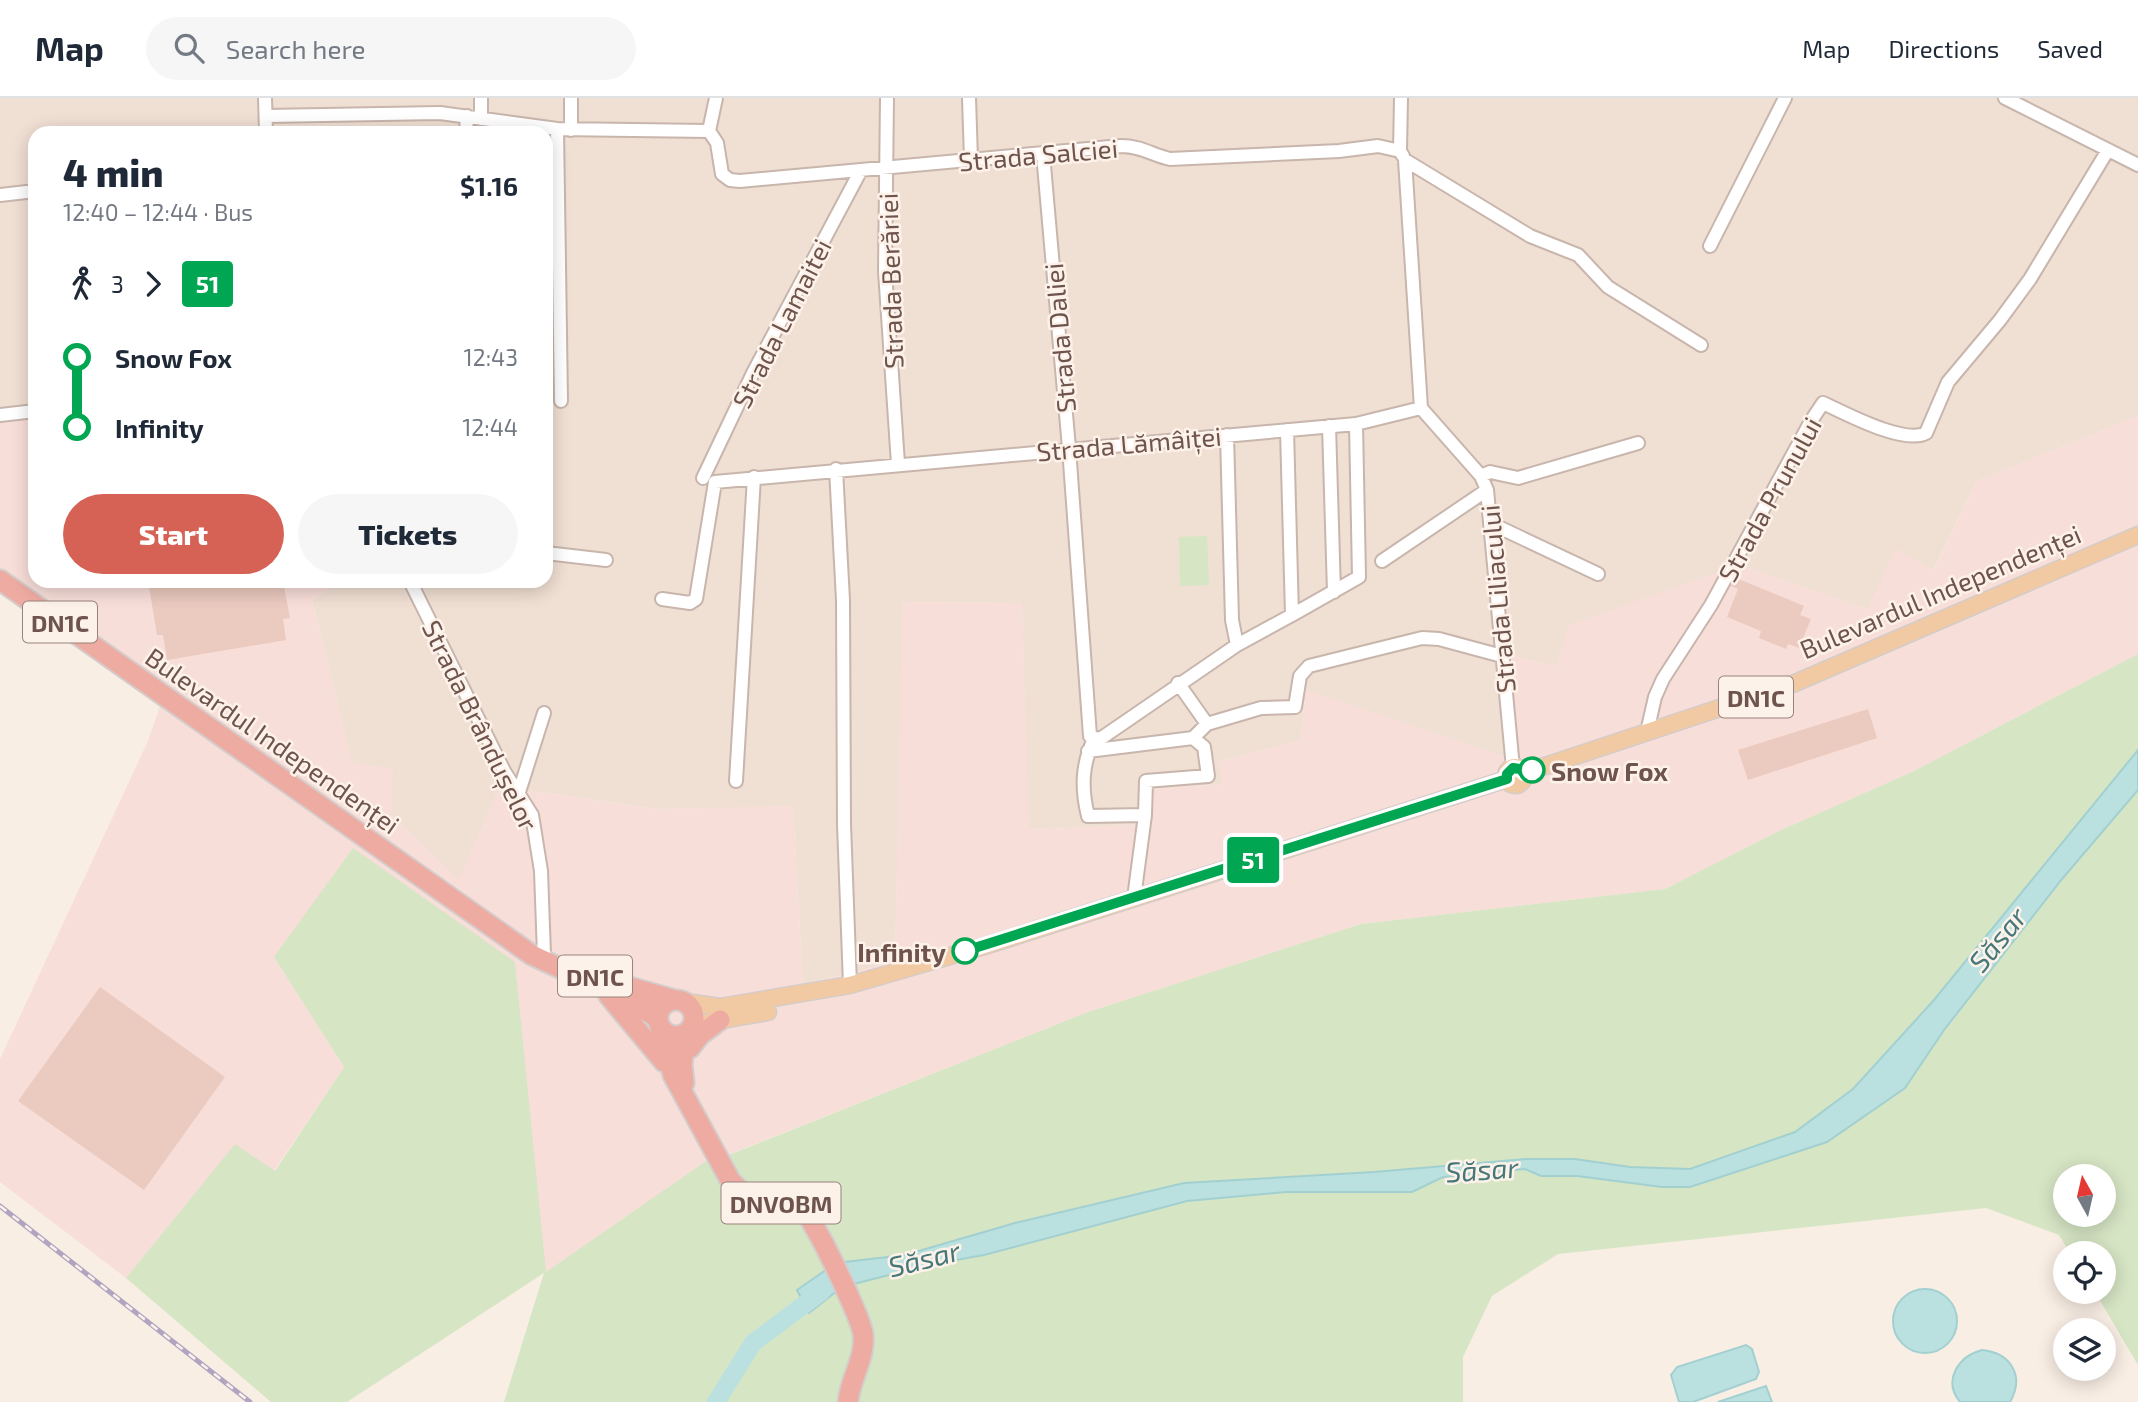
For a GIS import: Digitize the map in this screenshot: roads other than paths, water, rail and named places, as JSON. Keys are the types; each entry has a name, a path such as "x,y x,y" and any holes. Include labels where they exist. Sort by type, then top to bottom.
{"highway":[{"name":"Bulevardul Independenței","path":"0,580 532,955 604,990 659,1022"},
{"name":"Bulevardul Independenței","path":"516,944 604,979 680,1001"},
{"name":"DNVOBM","path":"604,990 677,1070"},
{"path":"677,1070 694,1015 680,1001"},
{"name":"DN1C","path":"680,1001 661,1007 659,1022 669,1035 689,1030"},
{"path":"677,1070 700,1035 720,1020"},
{"name":"DNVOBM","path":"659,1022 688,1101 730,1180 742,1194 759,1200 790,1204 805,1211 821,1240 863,1334 862,1352 853,1374 848,1402"}],"main road":[{"name":"Bulevardul Independenței","path":"689,1030 720,1020 796,1007 851,993 988,945 1801,680 2138,535"},
{"name":"Bulevardul Independenței","path":"680,1001 720,1007 850,985 988,945"}],"street":[{"path":"265,98 266,126"},
{"path":"377,98 378,113"},
{"path":"481,98 481,119"},
{"path":"571,98 571,130"},
{"path":"553,128 709,131 716,98"},
{"name":"Strada Berăriei","path":"887,98 885,271 898,464"},
{"path":"969,98 971,159"},
{"path":"1401,98 1402,156 1421,408"},
{"path":"1710,246 1785,98"},
{"path":"2005,98 2018,101 2138,165"},
{"path":"265,116 440,113 534,126"},
{"path":"466,126 467,116"},
{"path":"557,129 561,401"},
{"name":"Strada Salciei","path":"709,131 717,143 719,167 722,174 730,180 1121,146 1148,149 1157,156 1170,159 1339,151 1364,146 1378,146 1402,156"},
{"name":"Strada Prunului","path":"1647,732 1655,697 1663,679 1711,605 1823,403 1881,429 1912,436 1926,433 1948,382 2030,279 2108,150"},
{"name":"Strada Daliei","path":"1043,154 1069,448 1090,740 1084,760 1083,797 1088,816 1145,815"},
{"path":"1402,156 1530,236 1578,255 1608,286 1701,345"},
{"name":"Strada Lamaitei","path":"662,599 690,603 696,599 709,480 753,373 861,170"},
{"path":"0,195 28,192"},
{"name":"Strada Lămâiței","path":"709,480 1356,424 1421,408"},
{"name":"Strada Liliacului","path":"1421,408 1480,476 1487,490 1514,773"},
{"path":"0,415 28,412"},
{"path":"1090,740 1103,737 1237,645 1359,577 1356,424"},
{"path":"1329,426 1334,592"},
{"path":"1287,430 1292,615"},
{"path":"1227,435 1232,620 1237,645"},
{"path":"1480,476 1490,472 1518,478 1638,443"},
{"path":"836,469 843,600 844,824 850,985"},
{"path":"736,781 754,477"},
{"path":"1382,561 1487,490"},
{"path":"1490,523 1598,574"},
{"path":"553,554 606,560"},
{"name":"Strada Brândușelor","path":"413,588 499,761 531,816 537,838 544,956"},
{"path":"1193,738 1207,724 1261,708 1295,708 1300,676 1310,666 1404,640 1439,639 1502,656"},
{"path":"1178,684 1207,724"},
{"path":"519,792 544,713"},
{"path":"1090,740 1193,738 1204,747 1208,776 1146,781 1145,815 1134,898"}],"water":[{"path":"2138,750 2138,790 2062,879 1944,1030 1905,1088 1827,1142 1690,1187 1662,1187 1577,1176 1541,1176 1525,1169 1443,1177 1412,1192 1286,1192 1187,1201 984,1255 928,1265 842,1287 809,1313 797,1290 836,1263 905,1255 1015,1223 1184,1183 1374,1172 1526,1159 1575,1159 1630,1167 1690,1169 1795,1132 1853,1089 1934,1000"},
{"path":"1925,1289 1937,1291 1948,1298 1955,1309 1955,1333 1948,1344 1937,1351 1925,1353 1913,1351 1902,1344 1895,1333 1893,1321 1895,1309 1902,1298 1913,1291"},
{"path":"1746,1345 1752,1349 1759,1372 1756,1379 1693,1402 1679,1402 1671,1375 1677,1367"},
{"path":"1982,1350 2001,1356 2012,1367 2016,1383 2010,1402 1960,1402 1955,1394 1953,1377 1960,1363"},
{"path":"1766,1386 1772,1402 1718,1402"}],"waterway":[{"name":"Săsar","path":"716,1402 753,1343 821,1292"}],"railway":[{"path":"0,1206 250,1402"}],"place":[{"name":"Snow Fox","path":"1532,770"},
{"name":"Infinity","path":"965,951"}]}
